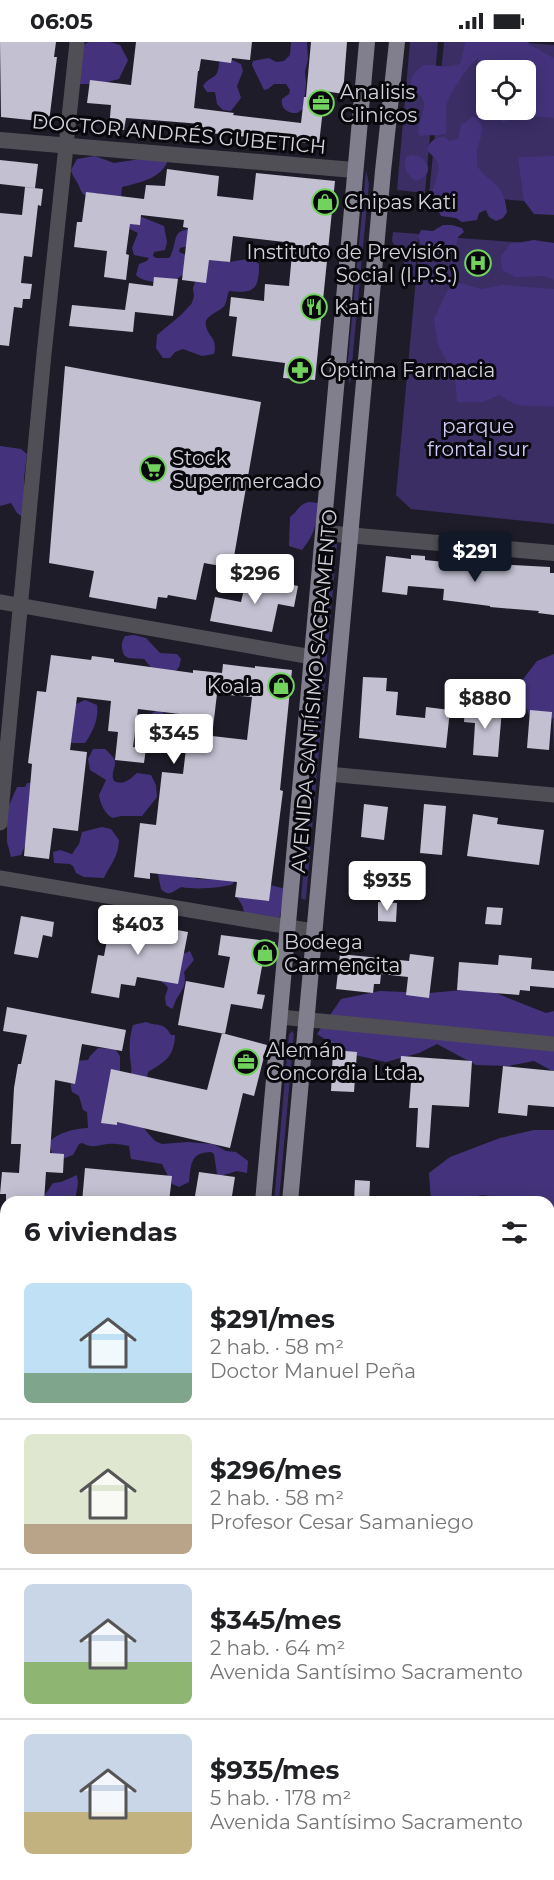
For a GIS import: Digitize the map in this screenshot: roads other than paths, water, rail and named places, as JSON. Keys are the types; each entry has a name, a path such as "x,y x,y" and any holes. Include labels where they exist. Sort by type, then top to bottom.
{"main road":[{"name":"AVENIDA SANTÍSIMO SACRAMENTO","path":"264,1196 367,42"},
{"name":"AVENIDA SANTÍSIMO SACRAMENTO","path":"290,1196 383,171 397,42"}],"street":[{"path":"0,823 77,42"},
{"name":"DOCTOR ANDRÉS GUBETICH","path":"0,140 354,170"},
{"path":"324,532 554,554"},
{"path":"0,602 312,657"},
{"path":"328,774 554,795"},
{"path":"0,878 313,931"},
{"path":"280,1017 554,1044"}],"place":[{"name":"Analisis Clinicos","path":"321,103"},
{"name":"Chipas Kati","path":"325,202"},
{"name":"Instituto de Previsión Social (I.P.S.)","path":"478,263"},
{"name":"Kati","path":"314,307"},
{"name":"Óptima Farmacia","path":"300,370"},
{"name":"Stock Supermercado","path":"153,469"},
{"name":"Koala","path":"281,686"},
{"name":"Bodega Carmencita","path":"265,953"},
{"name":"Alemán Concordia Ltda.","path":"246,1062"}],"park label":[{"name":"parque frontal sur","path":"478,438"}]}
